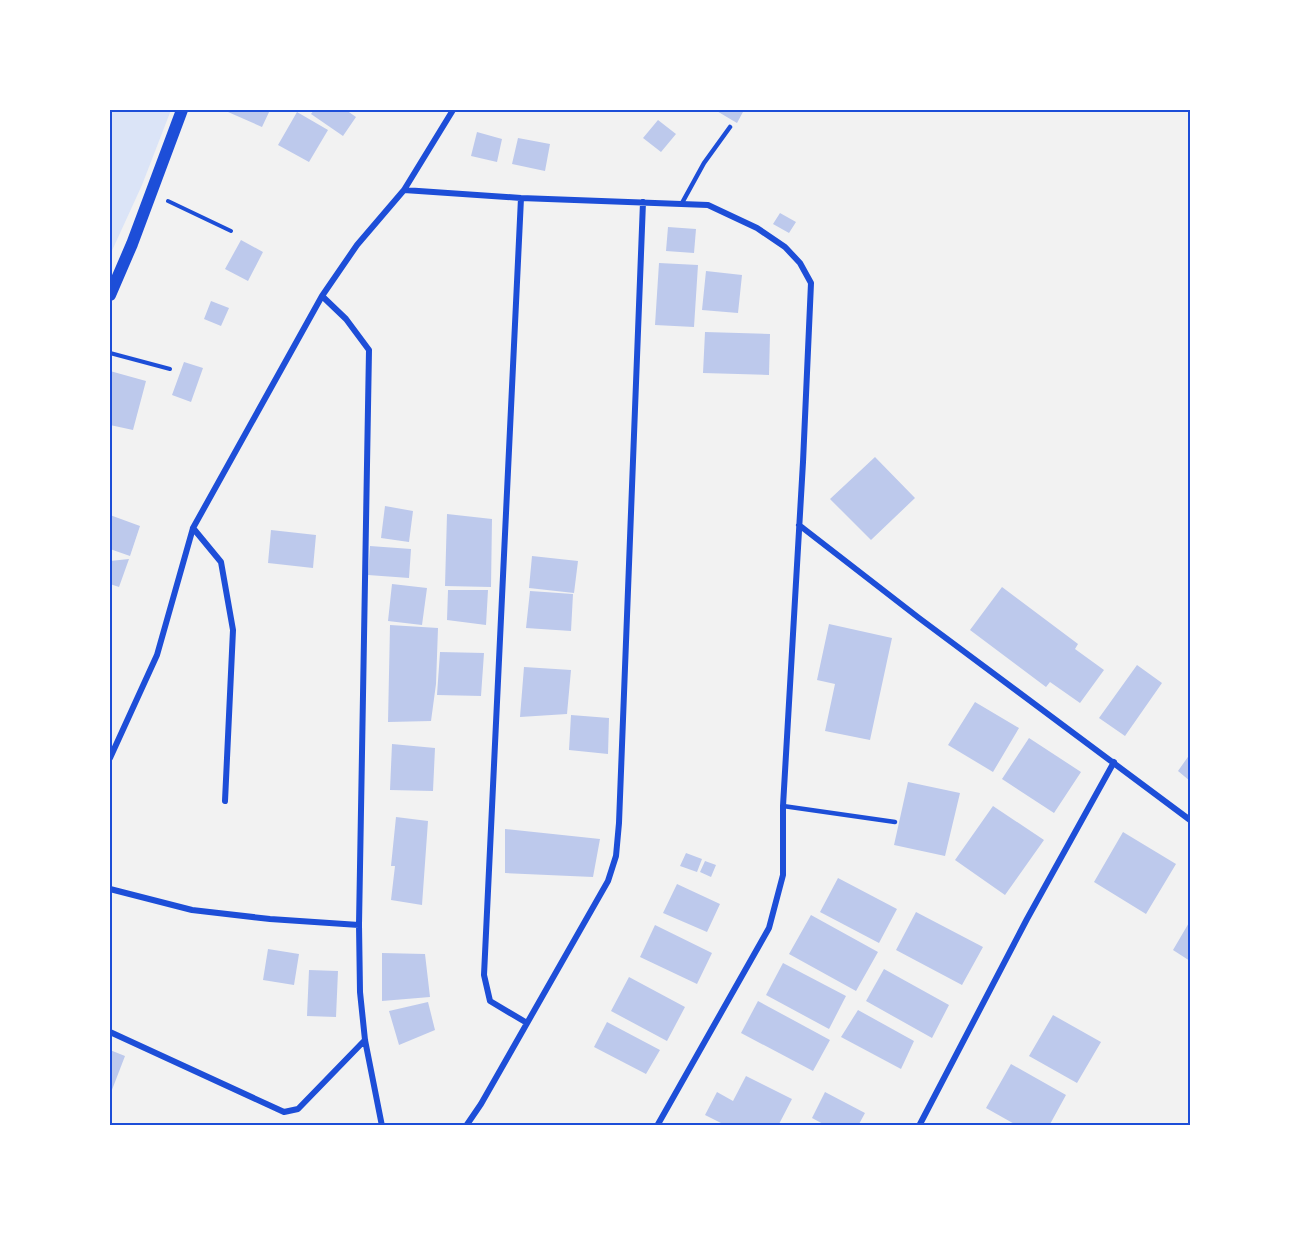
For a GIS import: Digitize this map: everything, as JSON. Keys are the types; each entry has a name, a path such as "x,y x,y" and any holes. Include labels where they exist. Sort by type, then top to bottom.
{"main road":[{"path":"110,295 132,244 182,110"}],"street":[{"path":"110,758 157,655 193,528 322,296 357,245 404,190 453,110"},
{"path":"404,190 521,198 708,205 757,228 785,247 800,262 811,283 783,806 783,875 769,928 657,1125"},
{"path":"521,198 484,975 490,1001 527,1023"},
{"path":"466,1125 481,1104 608,881 616,856 620,823 644,202"},
{"path":"322,296 346,319 369,350 359,925 360,992 365,1040 382,1125"},
{"path":"799,525 919,618 1191,820"},
{"path":"193,528 221,562 233,630 225,801"},
{"path":"919,1125 1114,762"},
{"path":"110,889 192,910 270,919 359,925"},
{"path":"110,1032 284,1112 298,1109 365,1040"}],"lane":[{"path":"682,203 704,163 730,128"},
{"path":"783,806 895,822"}],"path":[{"path":"151,193 231,231"},
{"path":"110,353 170,369"}],"shaded area":[{"path":"110,110 171,110 142,185 110,255"}],"building":[{"path":"229,110 270,110 262,127 228,112"},
{"path":"314,110 346,110 356,117 343,136 311,114"},
{"path":"715,110 744,110 737,123"},
{"path":"297,112 328,130 309,162 278,145"},
{"path":"658,120 676,134 661,152 643,138"},
{"path":"477,132 502,139 497,162 471,156"},
{"path":"518,138 550,144 545,171 512,164"},
{"path":"780,213 796,222 789,233 773,224"},
{"path":"668,227 696,229 694,253 666,251"},
{"path":"241,240 263,252 248,281 225,269"},
{"path":"659,263 698,265 694,327 655,325"},
{"path":"706,271 742,275 738,313 702,310"},
{"path":"211,301 229,308 221,326 204,319"},
{"path":"705,332 770,334 769,375 703,373"},
{"path":"184,362 203,368 191,402 172,395"},
{"path":"110,371 146,381 133,430 110,425"},
{"path":"875,457 915,498 871,540 830,499"},
{"path":"385,506 413,511 409,542 381,538"},
{"path":"447,514 492,519 491,587 445,586"},
{"path":"110,515 140,526 130,556 110,549"},
{"path":"271,530 316,535 313,568 268,563"},
{"path":"370,546 411,549 409,578 368,575"},
{"path":"532,556 578,561 574,593 529,588"},
{"path":"129,559 119,587 110,584 110,561"},
{"path":"392,584 427,588 422,625 388,621"},
{"path":"1002,587 1078,644 1075,649 1104,670 1080,703 1050,682 1046,687 970,630"},
{"path":"448,590 488,590 486,625 447,620"},
{"path":"530,591 573,594 571,631 526,628"},
{"path":"829,624 892,638 870,740 825,731 835,684 817,680"},
{"path":"390,625 438,628 436,684 431,721 388,722"},
{"path":"440,652 484,653 481,696 437,695"},
{"path":"1137,665 1162,683 1125,736 1099,718"},
{"path":"524,667 571,670 567,714 520,717"},
{"path":"975,702 1019,728 993,772 948,745"},
{"path":"571,715 609,718 608,754 569,750"},
{"path":"1029,738 1081,772 1054,813 1002,779"},
{"path":"392,744 435,748 433,791 390,790"},
{"path":"1190,754 1190,781 1178,771"},
{"path":"908,782 960,793 945,856 894,845"},
{"path":"993,806 1044,840 1005,895 955,860"},
{"path":"396,817 428,821 422,905 391,900 395,866 391,866"},
{"path":"505,829 600,839 593,877 505,873"},
{"path":"1123,832 1176,864 1146,914 1094,882"},
{"path":"686,853 702,859 697,872 680,866"},
{"path":"705,861 716,865 711,877 700,872"},
{"path":"838,878 897,909 879,943 820,912"},
{"path":"677,884 720,904 707,932 663,913"},
{"path":"916,912 983,947 962,985 896,950"},
{"path":"811,915 878,952 856,991 789,954"},
{"path":"1190,921 1190,961 1173,950"},
{"path":"655,925 712,953 697,984 640,957"},
{"path":"268,949 299,954 294,985 263,980"},
{"path":"382,953 425,954 430,997 382,1001"},
{"path":"783,963 846,996 829,1029 766,995"},
{"path":"884,969 949,1005 932,1038 866,1001"},
{"path":"309,970 338,971 336,1017 307,1016"},
{"path":"629,977 685,1007 667,1041 611,1011"},
{"path":"758,1001 830,1040 813,1071 741,1033"},
{"path":"428,1002 435,1030 399,1045 389,1011"},
{"path":"858,1010 914,1041 901,1069 841,1037"},
{"path":"1053,1015 1101,1042 1077,1083 1029,1056"},
{"path":"607,1022 660,1050 646,1074 594,1047"},
{"path":"110,1050 125,1056 110,1095"},
{"path":"1011,1064 1066,1095 1049,1126 1018,1126 986,1108"},
{"path":"746,1076 792,1099 778,1126 727,1126 705,1115 717,1092 733,1101"},
{"path":"825,1092 865,1113 858,1126 827,1126 812,1118"}]}
